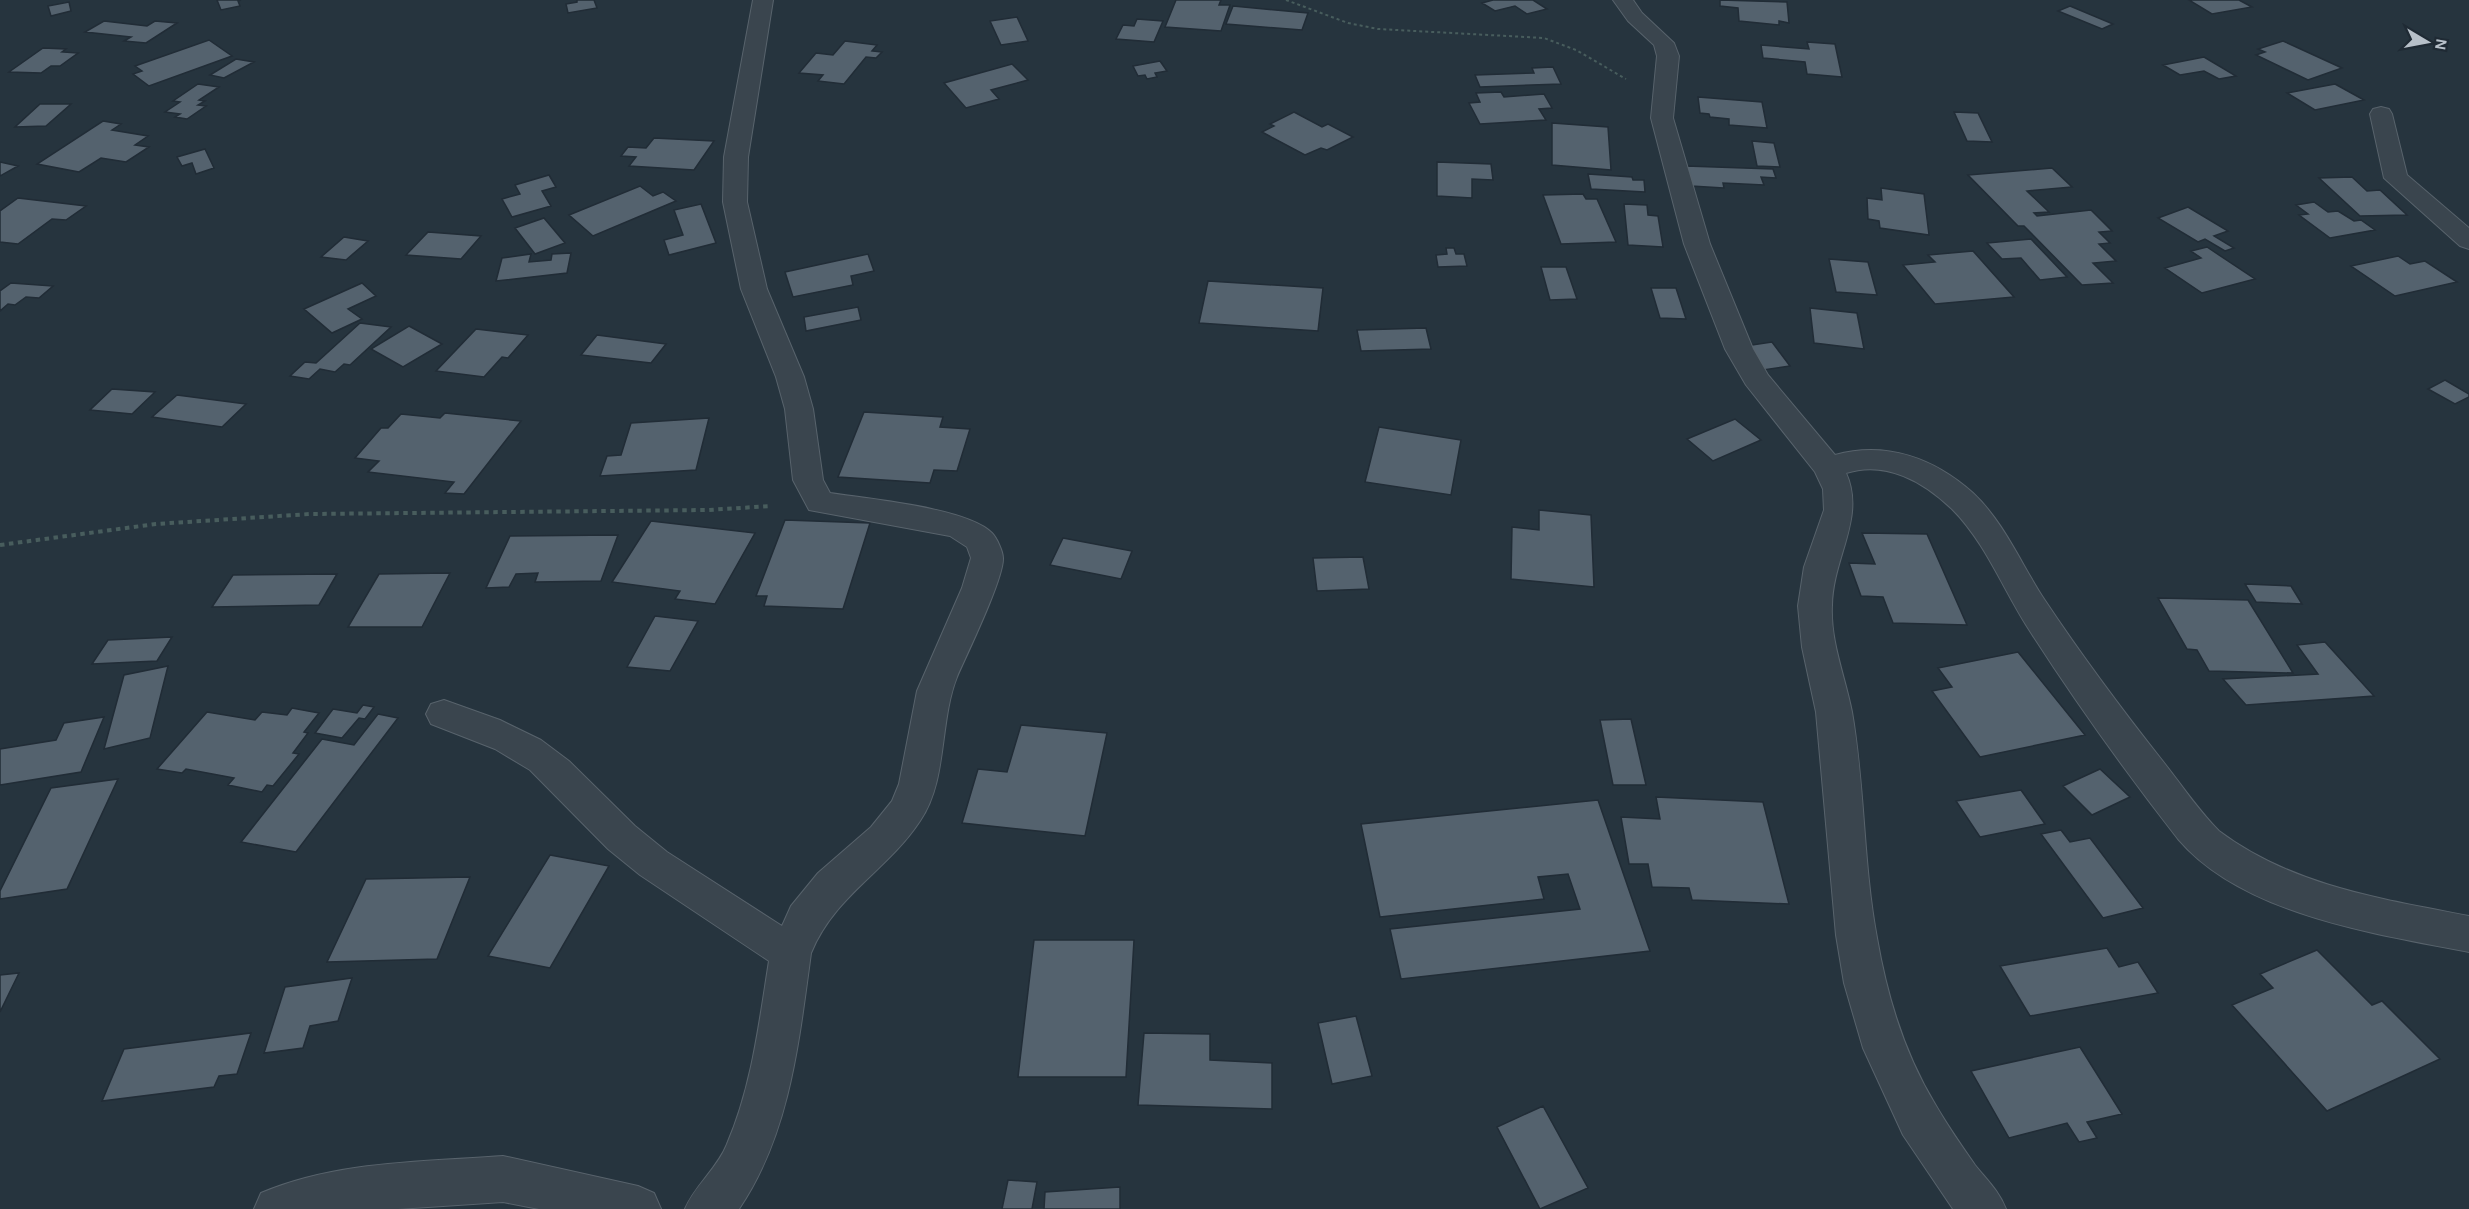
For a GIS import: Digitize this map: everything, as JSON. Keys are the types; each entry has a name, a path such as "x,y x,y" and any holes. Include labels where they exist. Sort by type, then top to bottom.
{"street":[{"path":"708,1209 724,1192 743,1161 764,1105 778,1038 790,953 805,919 832,885 884,839 908,809 917,783 934,691 987,558 981,541 958,526 820,502 808,480 799,409 790,377 754,289 735,202 736,157 763,0"},
{"path":"1623,0 1635,17 1664,43 1668,56 1662,118 1697,244 1739,349 1756,379 1829,468 1838,489 1839,510 1820,567 1815,606 1819,647 1834,712 1856,935 1865,983 1884,1048 1919,1119 1960,1182 1983,1209"},
{"path":"2381,114 2396,178 2469,241"},
{"path":"1829,468 1862,459 1897,463 1930,477 1963,502 1990,537 2023,594 2099,706 2206,843 2253,874 2309,896 2411,923 2469,934"},
{"path":"444,714 486,729 529,751 590,804 634,849 699,897 790,953"},
{"path":"277,1209 371,1188 503,1179 598,1198 638,1209"}],"path":[{"path":"1287,0 1348,23 1378,29 1544,38 1560,41 1582,51 1663,99"},
{"path":"0,544 156,524 298,515 708,510 820,502"}],"building":[{"path":"217,0 241,0 238,1 240,6 221,10"},
{"path":"577,0 594,0 597,8 568,13 566,4 577,2"},
{"path":"1176,0 1221,0 1219,5 1230,5 1221,31 1165,27"},
{"path":"1493,0 1533,0 1547,9 1527,14 1515,6 1495,11 1482,3"},
{"path":"1720,0 1787,2 1789,23 1779,21 1779,25 1739,21 1738,8 1720,6"},
{"path":"2189,0 2239,0 2252,7 2212,14"},
{"path":"69,2 71,11 51,16 48,6"},
{"path":"1233,6 1308,13 1302,30 1226,24"},
{"path":"2070,6 2113,24 2102,29 2058,11"},
{"path":"1017,17 1028,41 1001,45 990,21"},
{"path":"1137,19 1163,21 1154,42 1116,39 1123,25 1134,26"},
{"path":"104,21 147,26 155,21 177,23 146,43 124,41 131,37 85,32"},
{"path":"209,40 232,56 149,86 133,74 142,71 135,66"},
{"path":"845,41 877,45 872,51 882,52 876,58 866,57 844,84 818,81 823,75 799,73 816,53 833,55"},
{"path":"2283,41 2342,68 2308,80 2256,55 2265,52 2258,49"},
{"path":"1807,42 1835,44 1842,77 1807,74 1805,62 1763,58 1761,45 1809,49"},
{"path":"43,48 66,49 62,52 78,53 60,66 51,66 41,73 9,72"},
{"path":"2204,57 2236,76 2219,79 2204,71 2180,75 2163,65"},
{"path":"236,59 254,62 224,78 210,75"},
{"path":"1160,61 1167,71 1155,73 1157,77 1147,79 1145,75 1138,76 1133,66"},
{"path":"1012,64 1028,80 991,90 999,99 966,108 944,83"},
{"path":"1553,67 1561,84 1480,87 1475,75 1534,73 1532,68"},
{"path":"198,84 219,87 199,100 205,101 198,105 206,106 187,119 175,117 180,114 165,112 180,102 173,101"},
{"path":"2335,84 2364,100 2315,110 2287,93"},
{"path":"1501,92 1504,97 1544,94 1552,108 1539,109 1546,120 1480,124 1469,103 1480,102 1476,93"},
{"path":"1698,97 1762,102 1767,128 1729,125 1729,119 1710,117 1709,114 1700,113"},
{"path":"40,104 71,104 46,126 15,127"},
{"path":"1294,112 1322,127 1328,124 1353,137 1327,150 1321,148 1305,155 1262,132 1274,126 1270,124"},
{"path":"1954,112 1978,113 1992,142 1967,141"},
{"path":"103,121 121,124 112,130 148,136 135,145 149,147 126,162 101,158 79,172 37,164"},
{"path":"1552,123 1608,127 1611,170 1552,165"},
{"path":"654,138 714,141 694,170 629,166 636,157 621,156 628,147 646,148"},
{"path":"1752,141 1774,143 1780,167 1757,166"},
{"path":"205,149 214,168 196,174 192,163 182,166 177,157"},
{"path":"0,162 18,166 0,176"},
{"path":"1437,162 1491,164 1493,180 1472,179 1472,198 1437,196"},
{"path":"1686,166 1773,169 1776,178 1761,177 1764,185 1723,183 1724,188 1691,186"},
{"path":"2052,168 2072,187 2027,191 2049,212 2034,213 2037,216 2091,210 2112,231 2099,232 2110,243 2099,244 2116,261 2093,263 2113,283 2082,285 2024,226 2018,226 1968,175"},
{"path":"1588,174 1644,180 1645,192 1591,189"},
{"path":"549,175 556,187 542,191 551,206 512,217 502,199 520,194 515,185"},
{"path":"2352,177 2367,191 2380,190 2407,215 2360,216 2319,178"},
{"path":"640,186 653,196 663,192 676,201 593,236 569,215"},
{"path":"1881,188 1924,194 1929,235 1880,228 1879,221 1868,219 1867,198 1882,200"},
{"path":"1583,194 1586,199 1597,199 1616,242 1561,244 1543,195"},
{"path":"18,198 86,206 66,220 52,219 18,244 0,242 0,211"},
{"path":"2314,202 2328,212 2338,211 2354,221 2361,220 2375,230 2330,238 2299,215 2308,214 2296,205"},
{"path":"701,204 716,243 669,255 664,240 683,235 674,210"},
{"path":"1624,204 1647,205 1648,215 1658,216 1663,247 1628,245"},
{"path":"2188,207 2228,231 2214,236 2234,248 2225,251 2205,239 2198,242 2158,218"},
{"path":"544,218 565,243 535,254 515,228"},
{"path":"428,232 481,236 461,259 406,255"},
{"path":"344,237 368,241 346,260 321,257"},
{"path":"2031,239 2067,277 2040,280 2021,258 2002,259 1987,243"},
{"path":"2207,247 2255,279 2202,293 2165,268 2201,258 2191,251"},
{"path":"1446,248 1454,248 1456,254 1464,254 1467,266 1438,267 1436,255 1447,254"},
{"path":"1973,251 2014,297 1935,304 1903,265 1935,262 1928,255"},
{"path":"571,253 567,273 496,281 502,258 531,254 529,262 551,260 552,254"},
{"path":"868,254 874,271 851,276 853,285 793,297 785,272"},
{"path":"2398,256 2410,264 2425,261 2457,282 2395,296 2351,266"},
{"path":"1829,259 1868,262 1877,295 1836,292"},
{"path":"1541,267 1566,267 1577,299 1550,300"},
{"path":"1208,281 1323,288 1318,331 1199,323"},
{"path":"11,283 53,286 39,298 26,297 15,305 8,304 0,311 0,291"},
{"path":"362,283 376,296 348,309 362,319 332,333 304,309"},
{"path":"1651,288 1676,288 1686,319 1660,318"},
{"path":"858,307 861,320 806,331 804,317"},
{"path":"1810,308 1857,313 1864,349 1814,343"},
{"path":"360,323 391,327 350,365 344,364 335,372 320,369 309,379 290,376 305,362 316,363"},
{"path":"409,326 442,344 403,367 371,349"},
{"path":"1426,328 1431,349 1361,351 1357,330"},
{"path":"476,329 528,335 508,358 502,357 484,377 436,371"},
{"path":"597,335 666,344 651,363 581,355"},
{"path":"1772,342 1790,366 1763,370 1745,346"},
{"path":"2445,380 2469,394 2469,397 2455,404 2428,389"},
{"path":"112,389 155,392 132,414 90,410"},
{"path":"177,395 246,404 222,427 152,417"},
{"path":"864,412 943,417 940,427 970,429 957,471 934,470 930,483 838,477"},
{"path":"445,413 521,421 464,494 445,493 454,482 368,472 379,461 355,458 381,428 388,428 401,414 440,418"},
{"path":"709,418 696,470 600,476 607,456 621,455 631,423"},
{"path":"1735,419 1761,440 1713,461 1687,439"},
{"path":"1379,427 1461,440 1451,495 1365,482"},
{"path":"1539,510 1591,515 1594,587 1511,579 1512,527 1539,530"},
{"path":"785,520 870,523 843,609 764,606 767,596 756,596"},
{"path":"651,521 755,533 715,604 675,599 680,591 612,582"},
{"path":"1862,533 1927,534 1967,625 1893,623 1883,597 1861,596 1849,563 1875,564"},
{"path":"618,535 601,581 535,582 538,573 516,574 509,587 486,588 510,536"},
{"path":"1063,538 1132,551 1121,579 1050,565"},
{"path":"1363,557 1369,589 1317,591 1313,558"},
{"path":"450,573 422,627 348,627 379,574"},
{"path":"337,574 319,605 212,607 233,575"},
{"path":"2245,584 2291,586 2302,604 2256,602"},
{"path":"2158,598 2248,600 2293,673 2209,671 2197,650 2187,649"},
{"path":"655,616 698,621 670,671 627,667"},
{"path":"172,637 157,661 92,664 108,640"},
{"path":"2325,642 2374,696 2246,705 2223,679 2318,674 2297,645"},
{"path":"2018,652 2085,735 1980,757 1932,691 1952,687 1938,668"},
{"path":"168,666 150,738 104,749 124,675"},
{"path":"363,705 374,707 365,719 359,718 342,738 315,733 333,709 357,713"},
{"path":"292,708 319,713 304,732 308,733 293,753 299,754 273,786 267,785 262,792 228,785 234,778 186,769 182,773 157,769 207,712 255,720 262,712 287,715"},
{"path":"378,714 398,718 296,852 241,842 322,739 354,745"},
{"path":"104,717 81,772 0,785 0,749 56,740 64,723"},
{"path":"1631,719 1646,785 1613,785 1600,720"},
{"path":"1021,725 1107,733 1085,836 962,823 978,769 1007,772"},
{"path":"2100,769 2130,797 2092,815 2063,786"},
{"path":"118,779 67,889 0,899 0,891 51,788"},
{"path":"2021,790 2045,824 1980,837 1956,801"},
{"path":"1656,797 1763,802 1789,904 1692,900 1689,888 1652,887 1648,864 1629,864 1621,817 1660,819"},
{"path":"1598,800 1650,951 1401,979 1390,929 1580,909 1568,874 1538,877 1544,899 1380,917 1361,824"},
{"path":"2061,830 2070,842 2090,838 2143,908 2103,918 2041,834"},
{"path":"550,855 609,866 550,968 488,956"},
{"path":"470,877 437,959 327,962 366,879"},
{"path":"1034,940 1134,940 1126,1077 1018,1077"},
{"path":"2107,948 2119,967 2138,962 2158,993 2030,1016 2000,966"},
{"path":"2317,950 2372,1005 2382,1001 2440,1059 2327,1111 2232,1005 2273,988 2260,974"},
{"path":"19,973 0,1012 0,975"},
{"path":"352,978 338,1021 310,1026 303,1048 264,1053 285,987"},
{"path":"1356,1016 1372,1076 1332,1084 1318,1023"},
{"path":"251,1033 237,1074 219,1076 214,1087 102,1101 124,1049"},
{"path":"1144,1033 1210,1034 1210,1060 1272,1063 1272,1109 1138,1105"},
{"path":"2080,1047 2122,1114 2087,1122 2097,1138 2079,1142 2067,1123 2009,1138 1971,1071"},
{"path":"1543,1106 1588,1188 1540,1209 1497,1127"},
{"path":"1008,1180 1037,1182 1032,1209 1002,1209"},
{"path":"1120,1187 1120,1209 1044,1209 1045,1192"}]}
